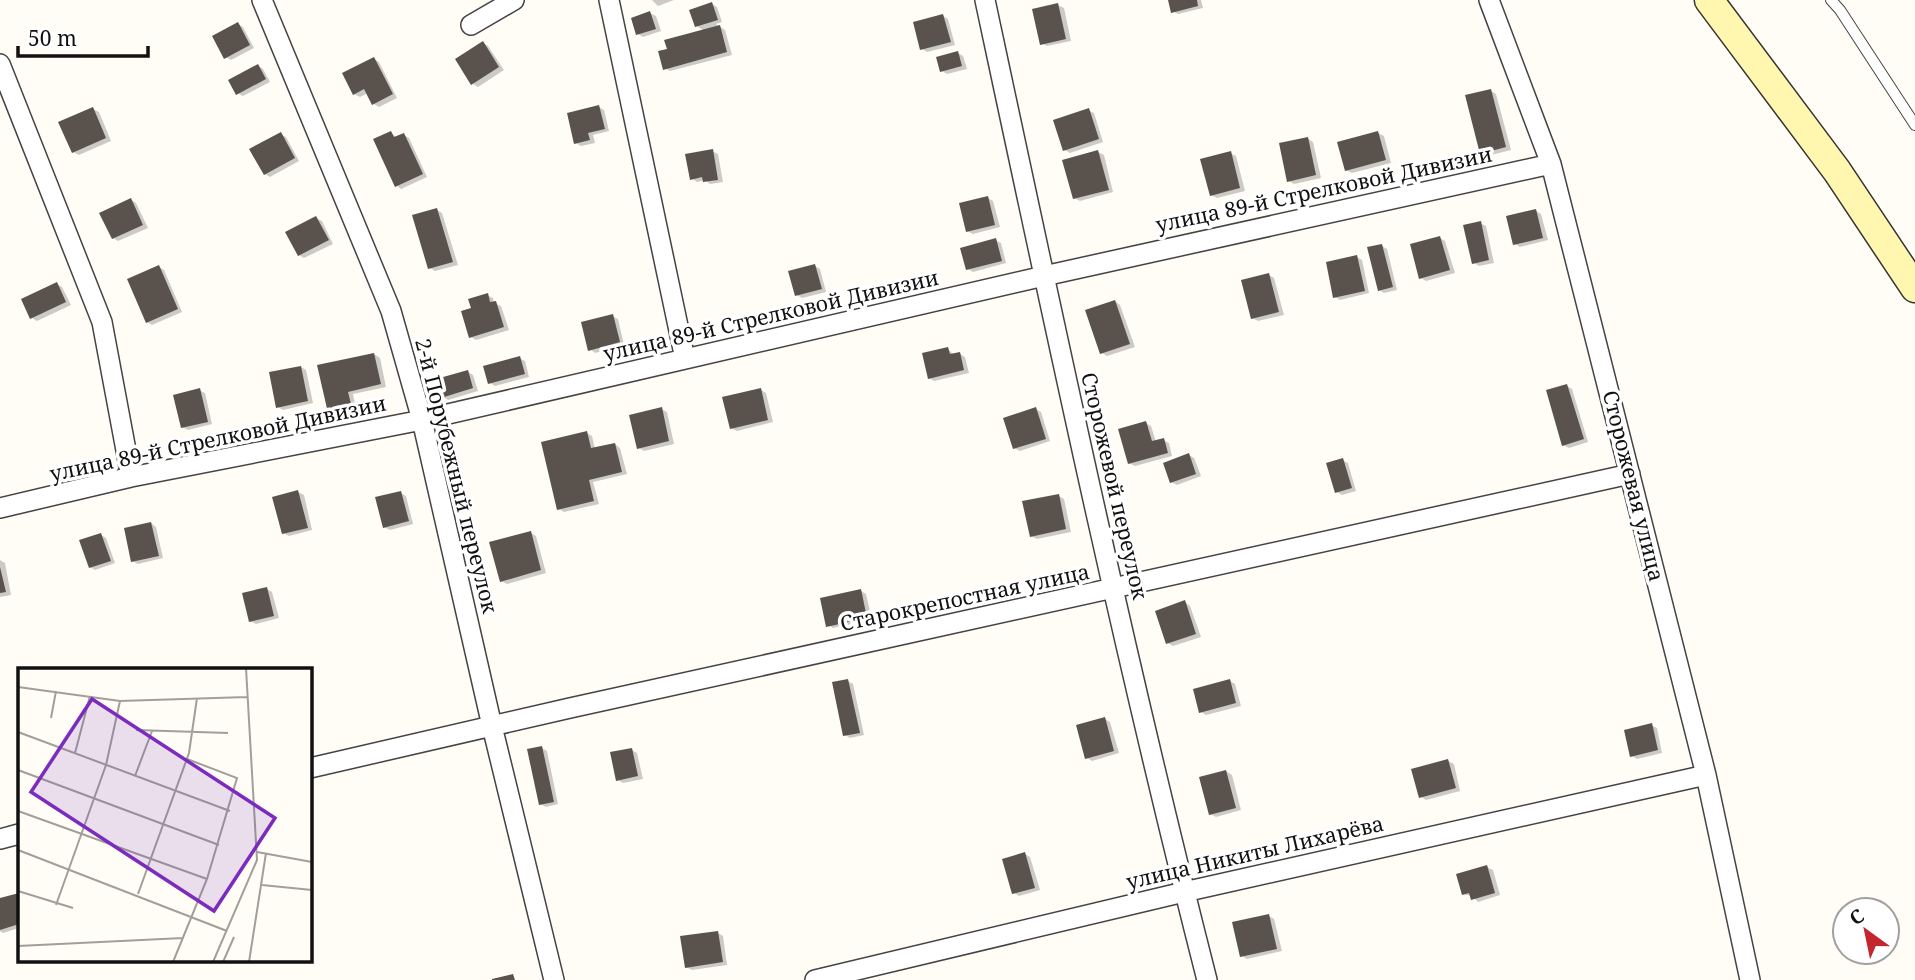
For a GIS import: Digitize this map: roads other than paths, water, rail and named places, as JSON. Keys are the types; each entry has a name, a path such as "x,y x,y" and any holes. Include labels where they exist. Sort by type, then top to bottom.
{"main road":[{"path":"1709,0 1837,171 1915,288"}],"street":[{"name":"2-й Порубежный переулок","path":"262,0 391,311 422,420 554,980"},
{"path":"471,25 514,0"},
{"path":"609,0 685,359"},
{"name":"Сторожевой переулок","path":"985,0 1114,589 1207,980"},
{"name":"Сторожевая улица","path":"1489,0 1551,164 1706,775 1749,980"},
{"path":"0,64 102,322 131,477"},
{"name":"улица 89-й Стрелковой Дивизии","path":"0,508 131,477 422,420 1044,276 1551,164"},
{"name":"Старокрепостная улица","path":"312,768 1630,474"},
{"name":"улица Никиты Лихарёва","path":"815,980 1184,892 1706,775"},
{"path":"0,839 18,834"}],"lane":[{"path":"1831,0 1915,125"}]}
